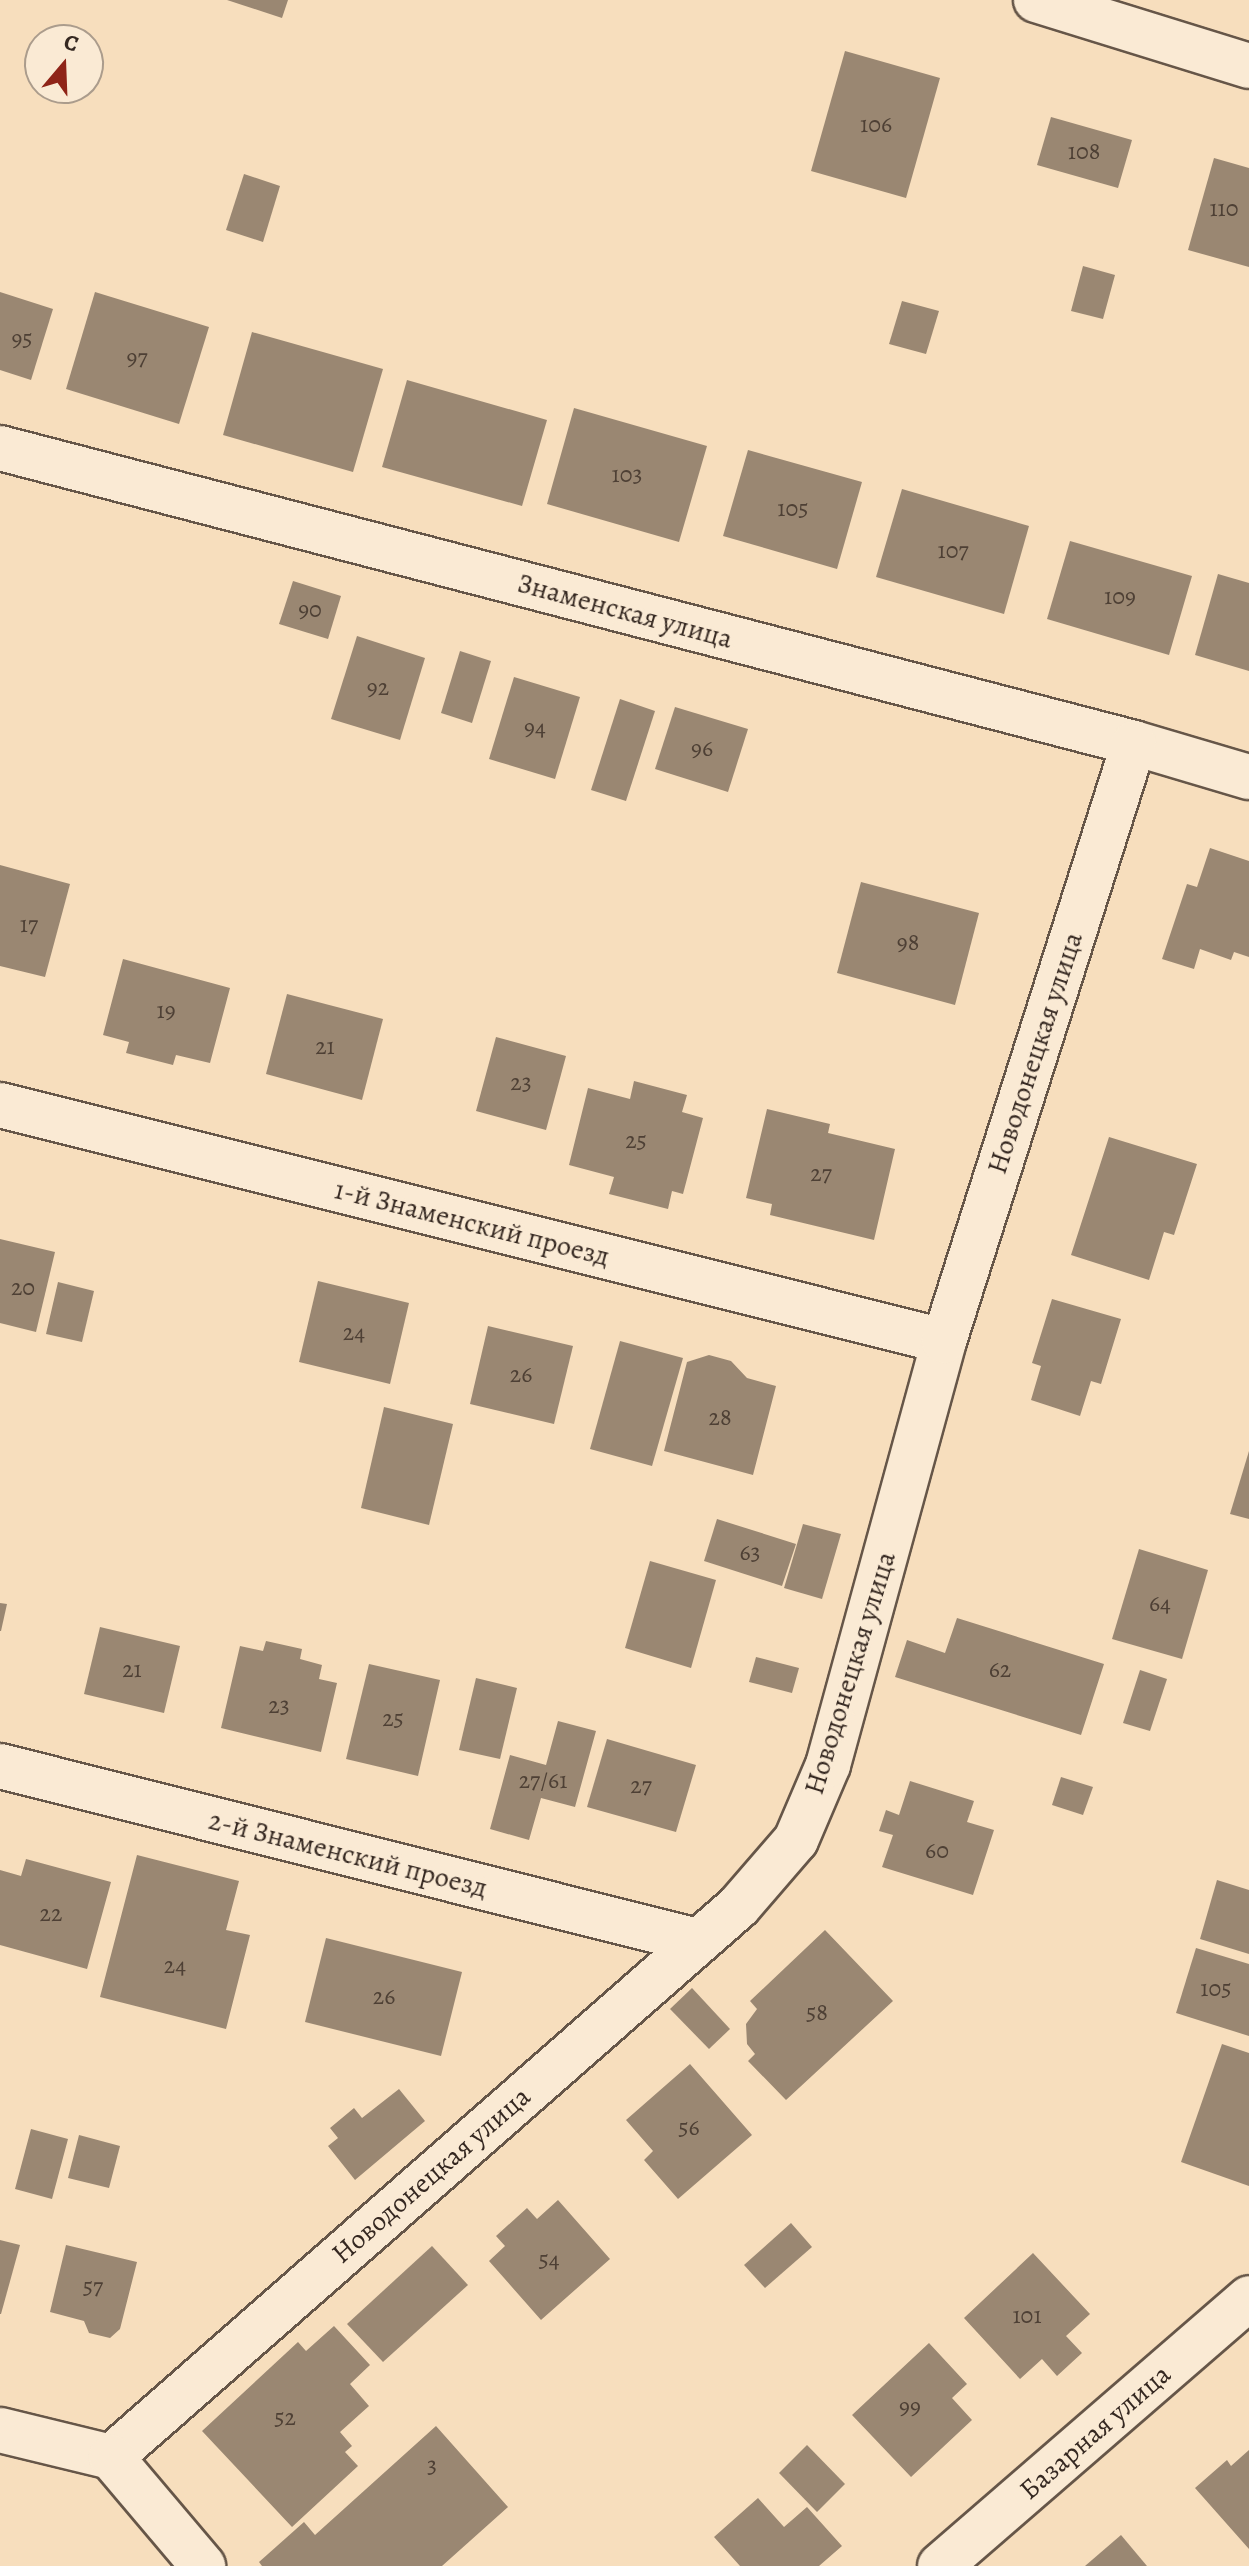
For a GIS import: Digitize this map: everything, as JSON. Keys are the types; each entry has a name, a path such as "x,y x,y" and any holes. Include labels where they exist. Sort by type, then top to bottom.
{"street":[{"path":"1036,0 1249,66"},
{"name":"Знаменская улица","path":"0,448 1134,743 1249,777"},
{"name":"Новодонецкая улица","path":"111,2457 739,1906 796,1840 828,1765 944,1341 1134,743"},
{"name":"1-й Знаменский проезд","path":"0,1105 944,1341"},
{"name":"2-й Знаменский проезд","path":"0,1766 697,1941"},
{"name":"Базарная улица","path":"940,2566 1249,2298"},
{"path":"0,2430 111,2457 203,2566"}],"building":[{"path":"227,0 288,0 282,18"},
{"path":"845,51 940,78 906,198 811,171"},
{"path":"1051,117 1132,140 1118,188 1037,165"},
{"path":"1214,158 1249,168 1249,267 1188,250"},
{"path":"244,174 280,186 263,242 226,230"},
{"path":"1083,266 1115,275 1103,319 1071,311"},
{"path":"0,292 53,309 31,380 0,370"},
{"path":"95,292 209,327 179,424 66,389"},
{"path":"902,301 939,311 926,354 889,344"},
{"path":"252,332 383,369 353,472 223,435"},
{"path":"407,380 547,420 522,506 382,467"},
{"path":"574,408 707,446 679,542 547,504"},
{"path":"748,450 862,482 837,569 723,536"},
{"path":"902,489 1029,526 1004,614 876,577"},
{"path":"1070,541 1192,576 1169,655 1047,619"},
{"path":"1218,574 1249,583 1249,671 1195,655"},
{"path":"293,581 341,596 328,639 279,624"},
{"path":"357,636 425,658 400,740 331,719"},
{"path":"460,651 491,661 472,723 441,713"},
{"path":"514,677 580,697 555,779 489,759"},
{"path":"620,699 655,711 626,801 591,790"},
{"path":"675,707 748,729 728,792 655,769"},
{"path":"1210,848 1249,861 1249,957 1234,952 1231,960 1200,949 1194,969 1162,959 1187,884 1197,887"},
{"path":"0,865 70,884 45,977 0,966"},
{"path":"861,882 979,913 955,1005 837,973"},
{"path":"123,959 230,988 210,1063 176,1055 173,1065 126,1053 129,1042 103,1035"},
{"path":"287,994 383,1019 362,1100 266,1074"},
{"path":"496,1037 566,1056 546,1130 476,1111"},
{"path":"634,1081 687,1095 682,1112 703,1118 683,1194 672,1191 668,1209 609,1194 614,1177 569,1165 588,1088 630,1099"},
{"path":"767,1109 830,1124 828,1133 895,1149 874,1240 770,1215 772,1204 746,1198"},
{"path":"1109,1137 1197,1164 1174,1235 1164,1232 1149,1280 1071,1255"},
{"path":"0,1239 55,1252 36,1332 0,1323"},
{"path":"318,1281 409,1303 390,1384 299,1362"},
{"path":"58,1282 94,1291 82,1342 46,1334"},
{"path":"1052,1299 1121,1319 1101,1384 1091,1381 1080,1416 1031,1400 1041,1366 1032,1363"},
{"path":"488,1326 573,1346 554,1424 470,1404"},
{"path":"620,1341 683,1358 652,1466 590,1449"},
{"path":"709,1355 731,1361 747,1378 776,1386 753,1475 664,1451 687,1362"},
{"path":"384,1407 453,1424 429,1525 361,1508"},
{"path":"1249,1451 1249,1519 1230,1514"},
{"path":"717,1519 796,1544 782,1586 704,1561"},
{"path":"803,1524 841,1534 822,1599 784,1588"},
{"path":"1139,1549 1208,1570 1182,1659 1112,1639"},
{"path":"650,1561 716,1580 691,1668 625,1648"},
{"path":"0,1603 7,1604 1,1631 0,1631"},
{"path":"957,1618 1104,1664 1081,1735 895,1677 907,1640 945,1653"},
{"path":"100,1627 180,1646 164,1713 84,1694"},
{"path":"266,1641 302,1649 300,1659 322,1665 319,1679 337,1683 321,1752 221,1728 240,1646 263,1651"},
{"path":"756,1657 799,1668 792,1693 749,1682"},
{"path":"369,1664 440,1680 418,1776 346,1759"},
{"path":"1140,1670 1167,1679 1150,1731 1123,1723"},
{"path":"476,1678 517,1688 500,1759 459,1750"},
{"path":"558,1721 596,1731 575,1807 541,1798 529,1840 490,1829 510,1755 546,1765"},
{"path":"607,1739 696,1765 676,1832 587,1807"},
{"path":"1061,1777 1093,1787 1083,1815 1052,1805"},
{"path":"910,1781 974,1801 967,1822 994,1830 973,1895 882,1867 893,1835 879,1831 886,1810 899,1815"},
{"path":"137,1855 239,1881 226,1930 250,1935 226,2029 100,1997"},
{"path":"26,1859 111,1882 87,1969 0,1945 0,1870 21,1876"},
{"path":"1217,1880 1249,1890 1249,1954 1200,1939"},
{"path":"825,1930 893,2001 786,2100 748,2061 755,2054 747,2044 746,2024 757,2009 750,2001"},
{"path":"326,1938 462,1972 441,2056 305,2022"},
{"path":"1196,1948 1249,1964 1249,2036 1176,2013"},
{"path":"692,1988 730,2029 709,2049 670,2009"},
{"path":"1222,2044 1249,2053 1249,2186 1181,2162"},
{"path":"690,2064 752,2135 678,2199 644,2160 653,2151 626,2120"},
{"path":"399,2089 425,2121 355,2180 328,2146 338,2138 330,2128 354,2108 362,2118"},
{"path":"31,2129 68,2139 52,2199 15,2189"},
{"path":"79,2135 120,2146 109,2188 68,2178"},
{"path":"558,2200 610,2259 541,2320 489,2261 505,2246 496,2236 527,2208 537,2219"},
{"path":"791,2223 812,2247 765,2288 744,2265"},
{"path":"0,2240 20,2245 1,2314 0,2314"},
{"path":"66,2245 137,2262 120,2329 110,2338 89,2333 84,2321 50,2312"},
{"path":"432,2246 468,2285 383,2362 347,2324"},
{"path":"1033,2253 1090,2314 1066,2336 1082,2353 1057,2376 1042,2359 1020,2379 964,2318"},
{"path":"334,2326 370,2365 350,2384 369,2406 340,2432 352,2446 345,2452 358,2466 292,2527 202,2431 298,2342 306,2351"},
{"path":"929,2343 967,2384 952,2398 972,2420 911,2477 852,2415"},
{"path":"436,2426 508,2507 442,2566 262,2566 259,2562 304,2522 315,2535"},
{"path":"807,2445 845,2484 817,2512 779,2473"},
{"path":"1249,2450 1249,2549 1195,2488 1227,2460 1231,2466"},
{"path":"758,2498 784,2527 807,2507 842,2546 819,2566 740,2566 714,2537"},
{"path":"1121,2535 1147,2566 1085,2566"}]}
